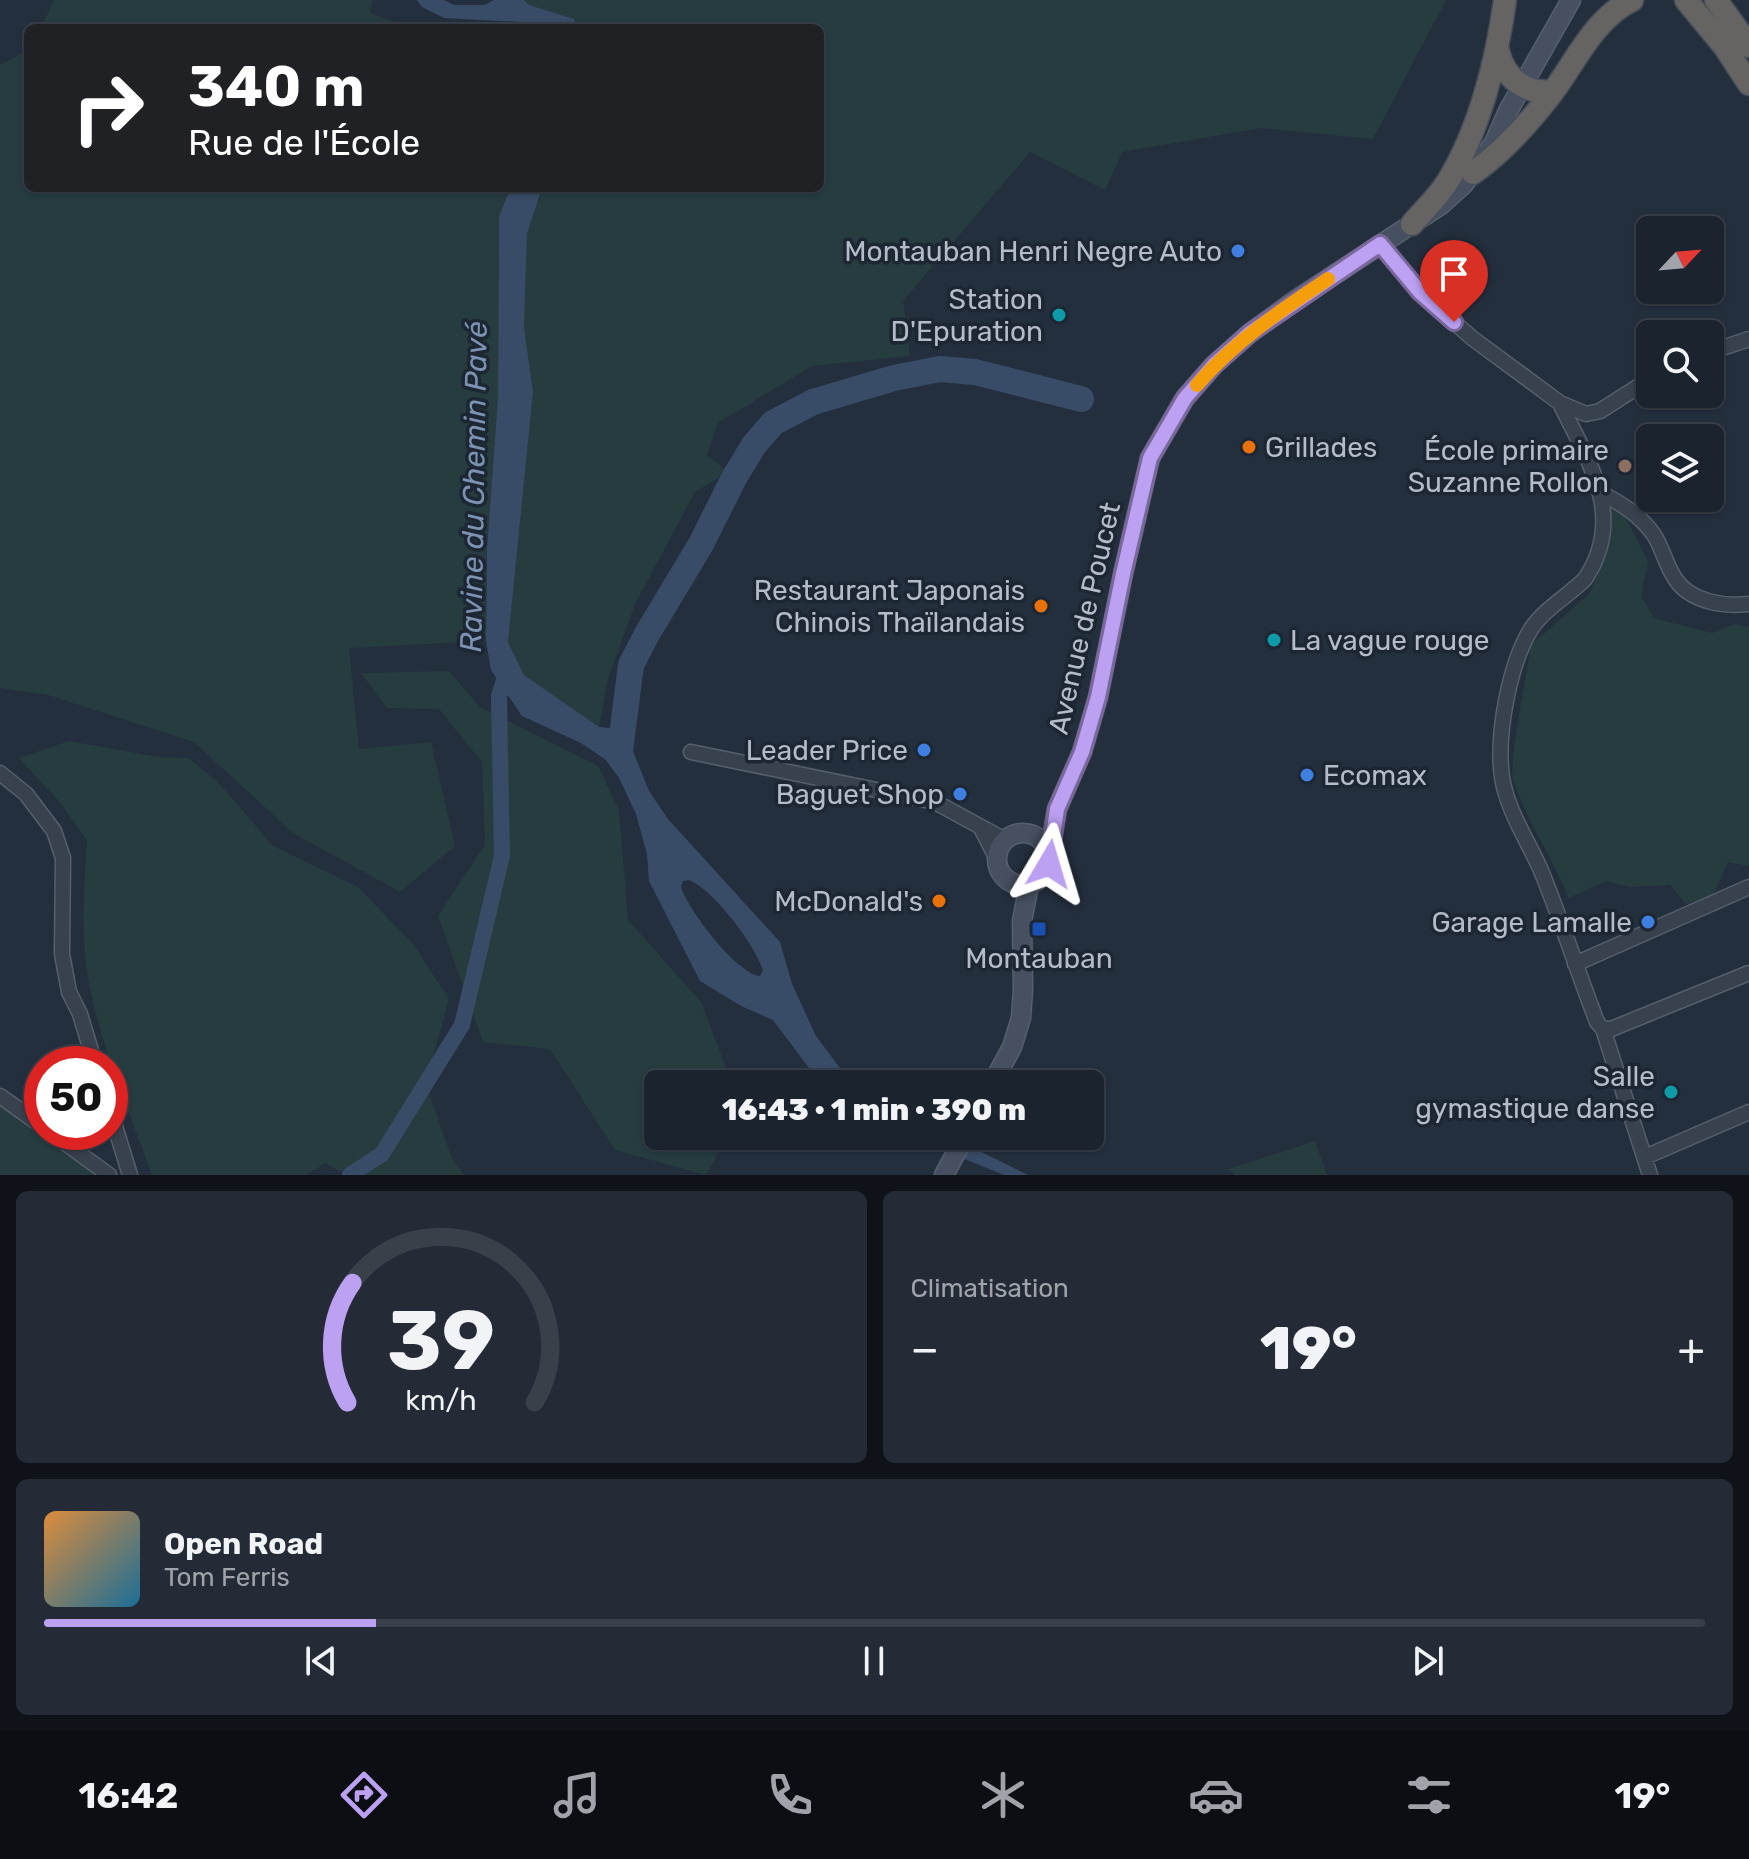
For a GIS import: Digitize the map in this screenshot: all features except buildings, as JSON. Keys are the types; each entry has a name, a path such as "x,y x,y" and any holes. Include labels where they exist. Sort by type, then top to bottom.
{"highway":[{"path":"1412,224 1448,180 1464,146 1498,51 1505,0"},
{"path":"1473,173 1504,148 1553,91 1610,14 1632,0"},
{"path":"1716,0 1749,46"},
{"path":"1685,2 1724,46 1749,84"},
{"path":"1498,51 1505,71 1522,86 1542,92 1553,91"}],"main road":[{"name":"Avenue de Poucet","path":"1049,854 1057,809 1082,752 1092,719 1150,458 1185,398 1214,365 1262,324 1441,205 1473,173 1494,143 1508,111 1571,0"},
{"path":"1464,146 1508,111"},
{"path":"1022,921 1009,881 1000,871 997,859 999,849 1012,837 1057,809"},
{"path":"1009,881 1029,885 1045,874 1049,854 1038,838 1012,837"},
{"path":"1000,1070 1012,1047 1021,1018 1022,921 1029,885"},
{"path":"944,1175 957,1150"}],"street":[{"path":"1380,244 1420,292 1472,338 1560,403 1586,414 1600,411 1636,388"},
{"path":"1724,347 1749,339"},
{"path":"1560,403 1601,493 1604,530 1591,570 1576,588 1535,624 1522,649 1509,693 1500,759 1507,796 1542,873 1597,1022 1603,1029 1650,1175"},
{"path":"1601,493 1622,503 1644,523 1682,587 1729,606 1749,604"},
{"path":"691,752 935,802 981,829 1012,837"},
{"path":"0,773 26,794 54,831 63,858 62,954 69,992 80,1014 90,1046"},
{"path":"981,829 997,859"},
{"path":"1575,964 1749,887"},
{"path":"1603,1029 1611,1029 1749,973"},
{"path":"0,1096 24,1113"},
{"path":"1645,1157 1749,1112"},
{"path":"75,1150 109,1175"},
{"path":"122,1150 130,1175"}],"green space":[{"path":"54,0 372,0 370,13 400,24 43,24"},
{"path":"524,0 1446,0 1373,139 1261,128 1122,152 1105,190 1030,152 903,301 910,356 812,366 718,423 707,455 728,472 695,492 636,602 608,678 599,728 524,675 508,642 533,392 524,327 527,234 541,192 824,192 824,24 575,24 573,19 529,5"},
{"path":"24,52 24,192 508,192 499,217 498,397 487,549 486,641 349,648 359,749 431,742 455,846 400,892 293,833 194,742 48,695 0,688 0,65"},
{"path":"1610,504 1620,507 1648,561 1641,596 1654,618 1712,633 1735,624 1749,627 1749,866 1728,862 1713,895 1686,904 1670,885 1629,887 1606,881 1569,898 1513,780 1516,738 1531,645 1589,594 1607,554"},
{"path":"449,671 480,707 598,766 619,810 628,920 701,1002 727,1070 644,1070 644,1150 720,1150 706,1175 615,1150 550,1049 483,1042 438,916 485,845 482,762 439,709 387,708 361,673"},
{"path":"69,741 158,757 188,758 217,781 273,846 358,887 413,944 449,999 426,1083 450,1154 464,1175 347,1175 325,1163 306,1175 152,1175 128,1110 128,1046 105,1046 89,982 84,929 87,840 57,799 19,758"},
{"path":"0,1099 24,1117 24,1150 70,1150 104,1175 0,1175"},
{"path":"1315,1141 1327,1175 1234,1175 1229,1169"}],"water":[{"path":"417,0 484,5 494,0 524,0 529,5 574,19 576,24 444,18 422,7"},
{"path":"508,192 541,192 527,234 524,327 533,392 508,642 524,675 599,727 609,728 633,751 649,791 668,819 780,942 792,984 816,1036 842,1070 810,1070 773,1020 741,1006 700,981 649,881 647,854 636,814 619,778 606,760 581,743 522,716 491,670 486,641 487,549 498,397 499,217","holes":["689,880 699,886 721,906 759,959 763,970 760,976 750,973 714,939 685,897 681,887 683,881"]},
{"path":"942,1150 977,1150 1028,1175 1004,1175"}],"waterway":[{"path":"620,751 631,665 701,544 734,478 754,445 773,423 813,402 894,378 940,369 975,372 1081,399"},
{"path":"350,1175 382,1154 462,1025 502,856 499,696 505,677"}],"slow traffic":[{"path":"1197,385 1250,333 1328,279"}],"place":[{"name":"Montauban Henri Negre Auto","path":"1238,251"},
{"name":"Station D'Epuration","path":"1059,315"},
{"name":"Grillades","path":"1249,447"},
{"name":"École primaire Suzanne Rollon","path":"1625,466"},
{"name":"Restaurant Japonais Chinois Thaïlandais","path":"1041,606"},
{"name":"La vague rouge","path":"1274,640"},
{"name":"Leader Price","path":"924,750"},
{"name":"Ecomax","path":"1307,775"},
{"name":"Baguet Shop","path":"960,794"},
{"name":"McDonald's","path":"939,901"},
{"name":"Garage Lamalle","path":"1648,922"},
{"name":"Montauban","path":"1039,929"},
{"name":"Salle gymastique danse","path":"1671,1092"}],"route":[{"path":"1049,864 1057,809 1082,752 1098,697 1150,458 1185,398 1214,365 1250,333 1380,244 1420,292 1454,322"}],"water label":[{"name":"Ravine du Chemin Pavé","path":"474,487"}]}
